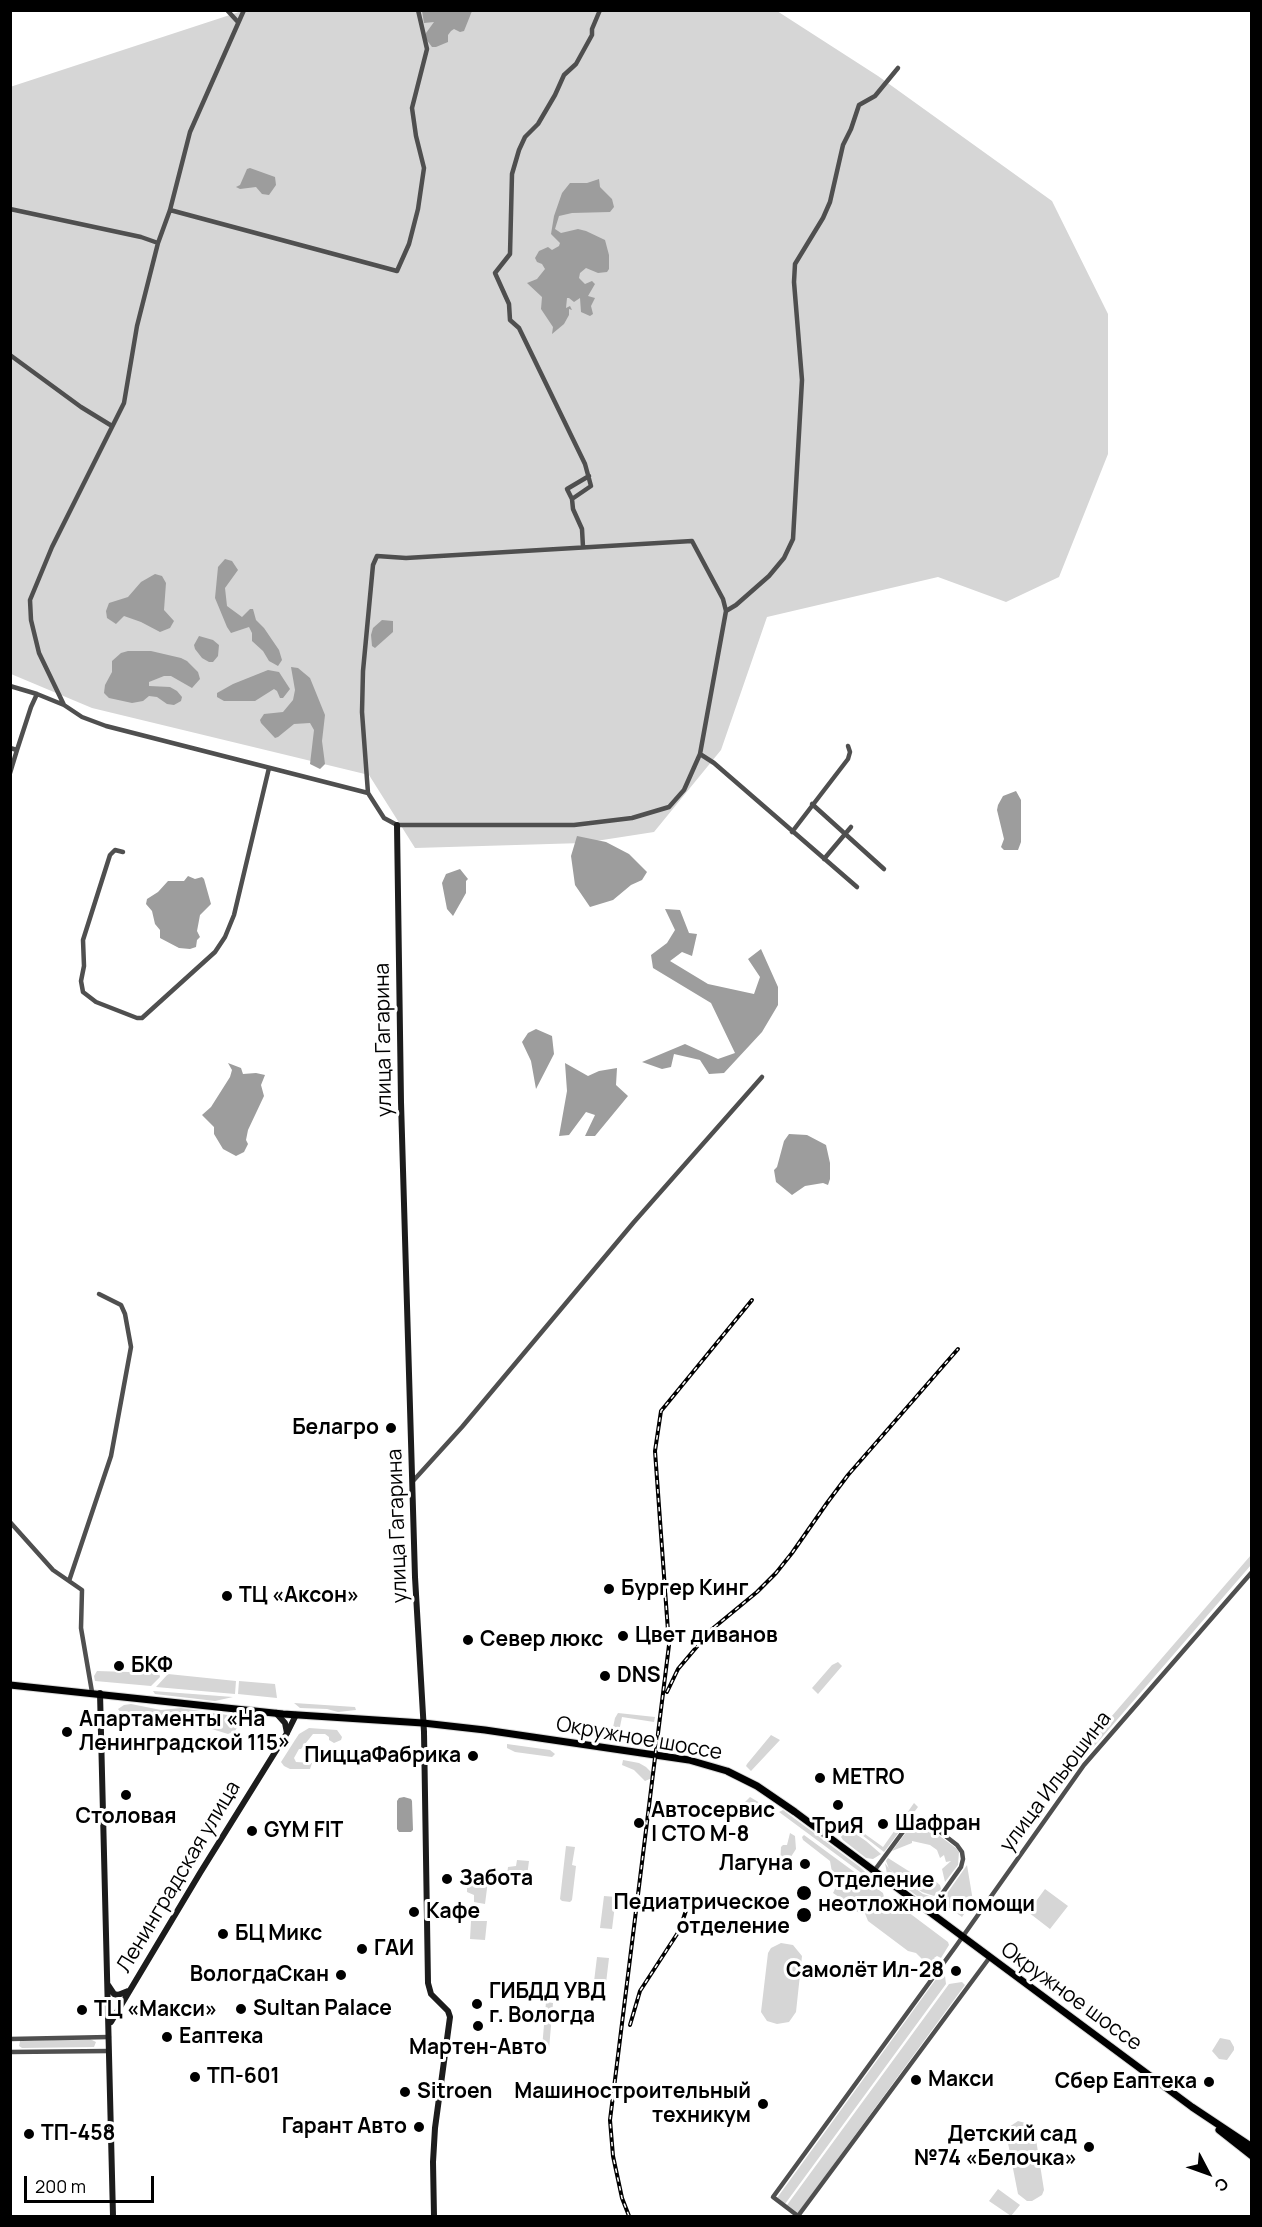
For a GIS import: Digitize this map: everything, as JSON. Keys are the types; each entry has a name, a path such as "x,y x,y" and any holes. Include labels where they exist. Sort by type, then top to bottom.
{"main road":[{"name":"Окружное шоссе","path":"10,1685 296,1715 423,1723 485,1730 694,1761 720,1768 767,1792 1192,2107 1251,2147"},
{"name":"Окружное шоссе","path":"1192,2107 1251,2156"}],"street":[{"path":"227,10 237,21"},
{"path":"64,705 39,653 31,620 30,600 52,547 123,403 137,326 190,132 237,21 244,10"},
{"path":"170,210 398,271 409,244 418,209 424,168 412,108 427,49 418,10"},
{"path":"572,499 591,486 585,464 519,328 510,320 509,304 495,273 510,254 512,174 519,150 525,137 538,124 564,75 576,64 592,35 592,29 600,10"},
{"path":"726,611 769,576 792,543 802,380 794,282 795,264 830,202 843,146 859,105 875,96 898,68"},
{"path":"10,209 141,237 158,243"},
{"path":"10,355 112,426"},
{"path":"583,547 582,529 567,489 589,476"},
{"path":"692,541 723,599 726,611 700,754 684,790 674,802 661,811 632,818 574,825 397,825 384,818 368,793 362,712 363,670 373,565 377,556 406,558 583,547 692,541"},
{"path":"10,686 64,705 82,717 106,726 368,793"},
{"path":"10,773 37,694"},
{"path":"792,832 848,759 850,752 848,746"},
{"path":"10,748 17,750"},
{"path":"700,754 714,763 857,887"},
{"path":"123,852 116,850 110,855 82,940 84,966 81,981 83,992 96,1002 142,1018 215,952 225,937 234,915 269,768"},
{"path":"812,804 884,869"},
{"name":"улица Гагарина","path":"397,825 399,1027 415,1577 423,1723 428,1987 430,1994 448,2011 450,2017 435,2128 434,2217"},
{"path":"825,859 851,827"},
{"path":"413,1481 462,1427 634,1222 762,1077"},
{"path":"69,1581 111,1456 131,1347 125,1314 121,1305 99,1294"},
{"path":"10,1522 53,1570 81,1590 82,1634 96,1693"},
{"name":"улица Ильюшина","path":"798,2217 773,2197 963,1937 1084,1765 1251,1572"},
{"name":"Ленинградская улица","path":"96,1693 109,2026 113,2217"},
{"path":"276,1713 285,1723 287,1733"},
{"name":"Ленинградская улица","path":"109,2026 296,1715"},
{"path":"874,1871 910,1823 917,1820 926,1821 957,1845 962,1851 963,1859 961,1867 929,1912"},
{"path":"798,2217 990,1957"},
{"path":"107,1985 114,1994 118,1995 128,1991"},
{"path":"10,2039 109,2037"},
{"path":"21,2039 18,2045 21,2052"},
{"path":"10,2052 109,2051"}],"shaded area":[{"path":"242,11 777,11 878,76 1052,201 1108,314 1108,454 1059,577 1006,602 938,577 767,617 721,750 654,832 583,843 415,848 369,775 92,708 11,674 10,87"},
{"path":"422,11 472,11 464,31 454,29 448,35 448,42 432,47 426,39 426,33 434,22 424,23"},
{"path":"247,169 275,177 276,185 269,195 262,194 256,187 240,189 236,187 240,185"},
{"path":"599,179 600,187 612,199 614,207 610,212 572,213 559,216 555,229 561,233 578,229 605,240 609,255 609,269 607,272 598,273 586,268 580,273 579,278 585,284 592,281 595,284 588,296 595,298 591,306 593,314 590,316 581,312 580,298 574,302 567,298 566,308 570,306 572,310 569,309 569,315 564,324 552,334 553,327 541,309 542,297 527,283 537,279 545,269 535,258 539,251 548,247 552,250 559,246 560,243 551,234 562,193 570,183 587,183"},
{"path":"225,559 232,561 238,570 225,588 227,606 242,617 253,609 256,620 279,650 282,660 278,666 269,661 263,651 252,641 249,627 231,633 227,627 215,598 218,567"},
{"path":"155,574 162,576 166,583 164,610 174,621 170,628 160,632 124,616 116,624 107,618 106,611 109,603 128,597 141,582"},
{"path":"382,620 393,621 393,632 375,648 372,646 371,635 373,628"},
{"path":"199,636 213,640 219,645 218,656 213,662 202,658 195,649 194,645"},
{"path":"151,651 181,658 198,672 200,679 192,688 171,676 164,676 149,682 149,686 170,687 177,691 182,697 181,701 174,705 149,696 143,701 132,703 109,698 104,693 105,685 112,672 112,661 121,653"},
{"path":"291,667 298,668 310,678 325,715 322,741 325,764 320,769 310,764 314,730 310,723 294,724 275,738 260,720 264,714 283,712 293,700 295,690"},
{"path":"268,670 279,672 290,689 283,698 280,698 274,689 255,701 224,701 217,697 217,693 233,684"},
{"path":"1016,791 1021,800 1021,842 1018,850 1004,850 1001,847 1004,839 997,810 998,805 1003,796"},
{"path":"577,836 606,842 629,854 647,872 642,880 631,885 613,900 590,907 575,885 571,856"},
{"path":"460,869 468,879 466,893 453,916 447,909 442,883 446,874"},
{"path":"188,876 204,879 211,904 200,915 197,931 200,937 196,947 190,949 179,948 160,938 160,930 155,924 152,911 146,904 147,899 158,892 168,881 184,881"},
{"path":"665,909 680,910 689,933 697,934 692,956 682,952 670,961 708,984 754,994 760,977 748,959 761,949 778,987 778,1005 762,1032 724,1073 709,1074 700,1060 674,1054 671,1067 662,1069 642,1062 685,1044 718,1059 735,1053 711,1003 653,968 651,955 667,943 675,930"},
{"path":"536,1029 552,1036 554,1054 536,1089 531,1061 522,1042 528,1033"},
{"path":"228,1063 241,1068 243,1074 265,1075 261,1085 264,1096 248,1130 246,1140 248,1144 244,1152 236,1156 223,1149 214,1134 214,1127 202,1115 211,1107 230,1077 232,1070"},
{"path":"565,1063 588,1076 599,1071 617,1068 616,1085 628,1096 595,1136 585,1136 595,1115 586,1112 569,1135 559,1136 567,1091"},
{"path":"789,1134 807,1135 826,1145 830,1163 828,1185 823,1183 805,1186 792,1195 776,1182 774,1170 777,1167 784,1141"},
{"path":"1251,1555 1251,1565 1084,1758 1079,1754"},
{"path":"838,1662 842,1666 818,1694 812,1688 832,1665"},
{"path":"97,1671 159,1673 160,1677 151,1686 95,1681 94,1676"},
{"path":"168,1674 236,1681 235,1694 156,1687"},
{"path":"239,1681 275,1684 277,1698 238,1694"},
{"path":"153,1691 233,1697 215,1701 155,1694"},
{"path":"294,1703 355,1707 356,1710 338,1712 327,1709 300,1708"},
{"path":"131,1704 161,1710 181,1708 234,1716 239,1720 239,1724 235,1731 228,1734 199,1725 145,1722 137,1715 121,1713 118,1709"},
{"path":"618,1713 655,1717 654,1722 622,1717 617,1741 604,1739 602,1737 611,1737"},
{"path":"309,1728 337,1730 342,1737 334,1743 325,1734 313,1734 294,1758 296,1762 312,1763 310,1769 290,1769 284,1766 281,1762 295,1740 299,1734"},
{"path":"771,1735 780,1740 751,1771 746,1766 747,1764"},
{"path":"507,1744 550,1750 555,1754 552,1757 515,1752 507,1748"},
{"path":"623,1760 646,1767 652,1773 652,1778 645,1781 634,1770 622,1765"},
{"path":"404,1797 412,1801 413,1830 411,1832 399,1832 397,1829 397,1801"},
{"path":"750,1797 765,1806 763,1813 754,1807 740,1809 726,1806 727,1802 743,1804"},
{"path":"914,1803 918,1807 884,1852 849,1825 851,1824 883,1847"},
{"path":"783,1810 860,1867 883,1889 779,1812"},
{"path":"922,1823 959,1852 958,1865 945,1882 942,1869 951,1861 946,1862 944,1855 940,1858 937,1850 930,1845 912,1841 892,1851 911,1826"},
{"path":"847,1828 881,1854 873,1859 866,1858 841,1837"},
{"path":"790,1833 795,1836 796,1849 785,1866 780,1867 781,1847 787,1845"},
{"path":"804,1835 883,1893 884,1897 896,1903 948,1942 949,1945 941,1958 937,1956 934,1958 938,1962 934,1968 932,1969 916,1953 908,1951 868,1921 864,1911 859,1913 855,1910 854,1903 833,1893 838,1883 846,1887 849,1885 847,1877 843,1875 833,1878 830,1861 803,1840"},
{"path":"566,1846 575,1847 572,1865 576,1866 570,1902 560,1899"},
{"path":"888,1858 926,1882 934,1880 941,1889 934,1896 922,1892 889,1869 886,1861"},
{"path":"517,1860 529,1861 526,1884 506,1882 508,1867 516,1866"},
{"path":"885,1863 890,1870 923,1894 933,1897 926,1899 917,1896 887,1874"},
{"path":"967,1865 973,1901 962,1917 941,1902"},
{"path":"467,1873 489,1873 485,1904 474,1902 474,1895 467,1892"},
{"path":"1045,1889 1068,1906 1050,1929 1028,1912"},
{"path":"604,1896 616,1897 612,1929 600,1928"},
{"path":"471,1921 487,1921 485,1940 470,1939"},
{"path":"781,1943 793,1945 802,1956 796,2012 789,2022 777,2024 767,2021 761,2012 768,1953 771,1948"},
{"path":"597,1957 609,1958 604,2000 592,1998"},
{"path":"944,1968 946,1984 785,2204 777,2198"},
{"path":"962,1982 965,1985 798,2213 787,2205 949,1984"},
{"path":"546,2002 553,2003 549,2049 542,2048"},
{"path":"1220,2038 1230,2040 1234,2047 1227,2060 1219,2059 1212,2051"},
{"path":"90,2039 96,2042 94,2047 22,2048 19,2046 20,2041"},
{"path":"1018,2121 1029,2124 1035,2133 1044,2190 1042,2195 1032,2201 1027,2201 1018,2194 1007,2138 1009,2127"},
{"path":"998,2189 1020,2205 1011,2216 989,2201"}],"railway":[{"path":"629,2216 622,2198 613,2156 610,2120 669,1645 655,1451 661,1411 752,1300"},
{"path":"667,1692 678,1669 711,1630 776,1573 848,1475 958,1349"},
{"path":"630,2025 640,1991 679,1931 690,1899"}],"place":[{"name":"Белагро","path":"391,1428"},
{"name":"Бургер Кинг","path":"609,1589"},
{"name":"ТЦ «Аксон»","path":"227,1596"},
{"name":"Цвет диванов","path":"623,1636"},
{"name":"Север люкс","path":"468,1640"},
{"name":"БКФ","path":"119,1666"},
{"name":"DNS","path":"605,1676"},
{"name":"Апартаменты «На Ленинградской 115»","path":"67,1732"},
{"name":"ПиццаФабрика","path":"473,1756"},
{"name":"METRO","path":"820,1778"},
{"name":"Столовая","path":"126,1795"},
{"name":"ТриЯ","path":"838,1805"},
{"name":"Автосервис | СТО М-8","path":"639,1823"},
{"name":"Шафран","path":"883,1824"},
{"name":"GYM FIT","path":"252,1831"},
{"name":"Лагуна","path":"805,1864"},
{"name":"Забота","path":"447,1879"},
{"name":"Отделение неотложной помощи","path":"804,1893"},
{"name":"Кафе","path":"414,1912"},
{"name":"Педиатрическое отделение","path":"804,1915"},
{"name":"БЦ Микс","path":"223,1934"},
{"name":"ГАИ","path":"362,1949"},
{"name":"Самолёт Ил-28","path":"956,1971"},
{"name":"ВологдаСкан","path":"341,1975"},
{"name":"ГИБДД УВД г. Вологда","path":"477,2004"},
{"name":"Sultan Palace","path":"241,2009"},
{"name":"ТЦ «Макси»","path":"82,2010"},
{"name":"Мартен-Авто","path":"478,2026"},
{"name":"Еаптека","path":"167,2037"},
{"name":"ТП-601","path":"195,2077"},
{"name":"Макси","path":"916,2080"},
{"name":"Сбер Еаптека","path":"1209,2082"},
{"name":"Sitroen","path":"405,2092"},
{"name":"Машиностроительный техникум","path":"763,2104"},
{"name":"Гарант Авто","path":"419,2127"},
{"name":"ТП-458","path":"29,2134"},
{"name":"Детский сад №74 «Белочка»","path":"1089,2147"}]}
